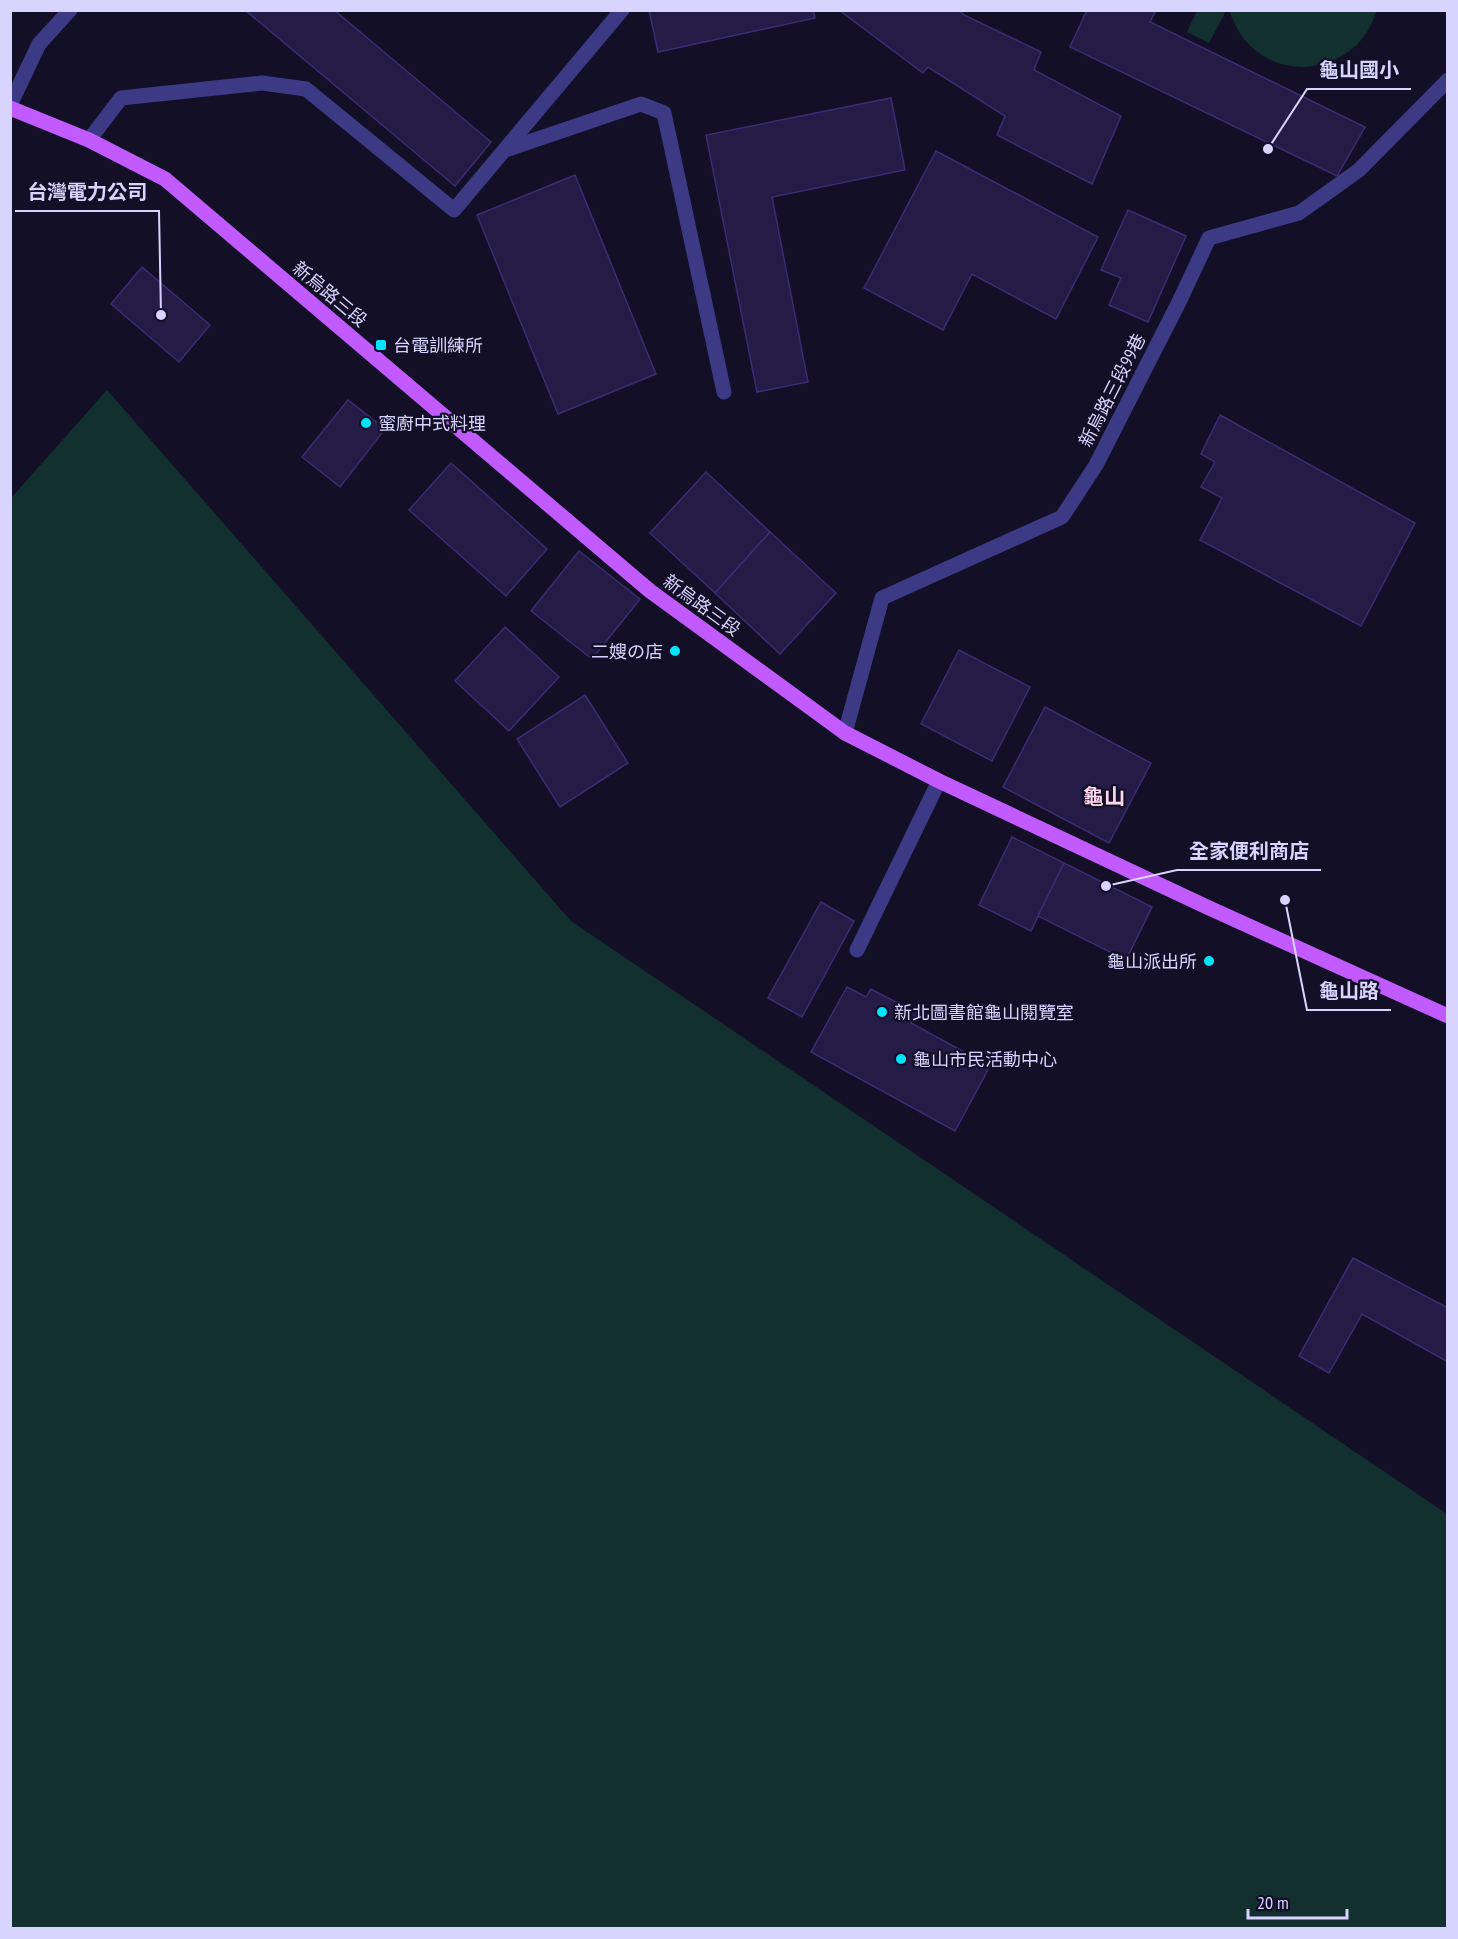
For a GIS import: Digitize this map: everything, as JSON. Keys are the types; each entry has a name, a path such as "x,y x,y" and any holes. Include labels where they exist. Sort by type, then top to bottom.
{"main road":[{"name":"新烏路三段","path":"10,107 89,140 165,179 650,591 845,733 939,781 1207,907 1448,1016"}],"street":[{"path":"10,107 39,44 70,10"},
{"path":"89,140 121,98 262,83 306,89 454,210 622,10"},
{"name":"新烏路三段99巷","path":"845,733 882,598 1062,517 1096,465 1209,238 1299,213 1359,170 1448,80"},
{"path":"504,150 641,104 664,113 724,392"},
{"path":"857,950 939,781"}],"green space":[{"path":"1197,11 1226,11 1209,43 1187,32"},
{"path":"1229,11 1377,11 1364,36 1351,50 1324,64 1295,67 1267,58 1249,45 1236,27"},
{"path":"107,390 571,921 1447,1514 1447,1928 11,1928 11,498"}],"building":[{"path":"245,10 334,10 491,142 455,186"},
{"path":"649,10 813,10 815,18 658,52"},
{"path":"839,10 959,10 964,15 1041,52 1034,70 1121,116 1092,184 997,135 1005,116 928,67 923,73"},
{"path":"1087,10 1156,10 1150,22 1365,127 1337,176 1070,47"},
{"path":"891,98 905,170 772,197 808,382 757,392 706,135"},
{"path":"936,151 1098,237 1056,319 972,274 943,330 864,288"},
{"path":"575,175 656,374 558,414 477,215"},
{"path":"1128,210 1186,236 1148,322 1109,305 1121,278 1101,270"},
{"path":"142,267 210,325 179,362 111,304"},
{"path":"348,400 385,429 340,487 302,457"},
{"path":"1220,415 1415,523 1361,626 1200,540 1222,498 1201,487 1215,462 1201,454"},
{"path":"451,463 547,549 506,596 409,510"},
{"path":"706,472 770,532 715,593 650,533"},
{"path":"770,532 836,593 780,654 715,593"},
{"path":"579,551 640,599 592,659 531,611"},
{"path":"505,627 559,677 509,731 455,681"},
{"path":"959,650 1030,687 992,761 921,724"},
{"path":"585,695 628,763 560,807 517,739"},
{"path":"1045,707 1151,763 1109,843 1003,787"},
{"path":"1012,837 1064,863 1031,931 979,905"},
{"path":"1064,863 1152,907 1126,960 1038,916"},
{"path":"821,902 854,921 802,1017 768,998"},
{"name":"龜山市民活動中心","path":"847,987 866,997 871,989 917,1013 911,1023 990,1066 955,1131 811,1052"},
{"path":"1353,1258 1448,1308 1448,1362 1362,1314 1329,1373 1299,1356"}],"place":[{"name":"龜山國小","path":"1268,149"},
{"name":"台灣電力公司","path":"161,315"},
{"name":"台電訓練所","path":"381,345"},
{"name":"蜜廚中式料理","path":"366,423"},
{"name":"二嫂の店","path":"675,651"},
{"name":"全家便利商店","path":"1106,886"},
{"name":"龜山路","path":"1285,900"},
{"name":"龜山派出所","path":"1209,961"},
{"name":"新北圖書館龜山閱覽室","path":"882,1012"},
{"name":"龜山市民活動中心","path":"901,1059"}],"district":[{"name":"龜山","path":"1104,796"}]}
